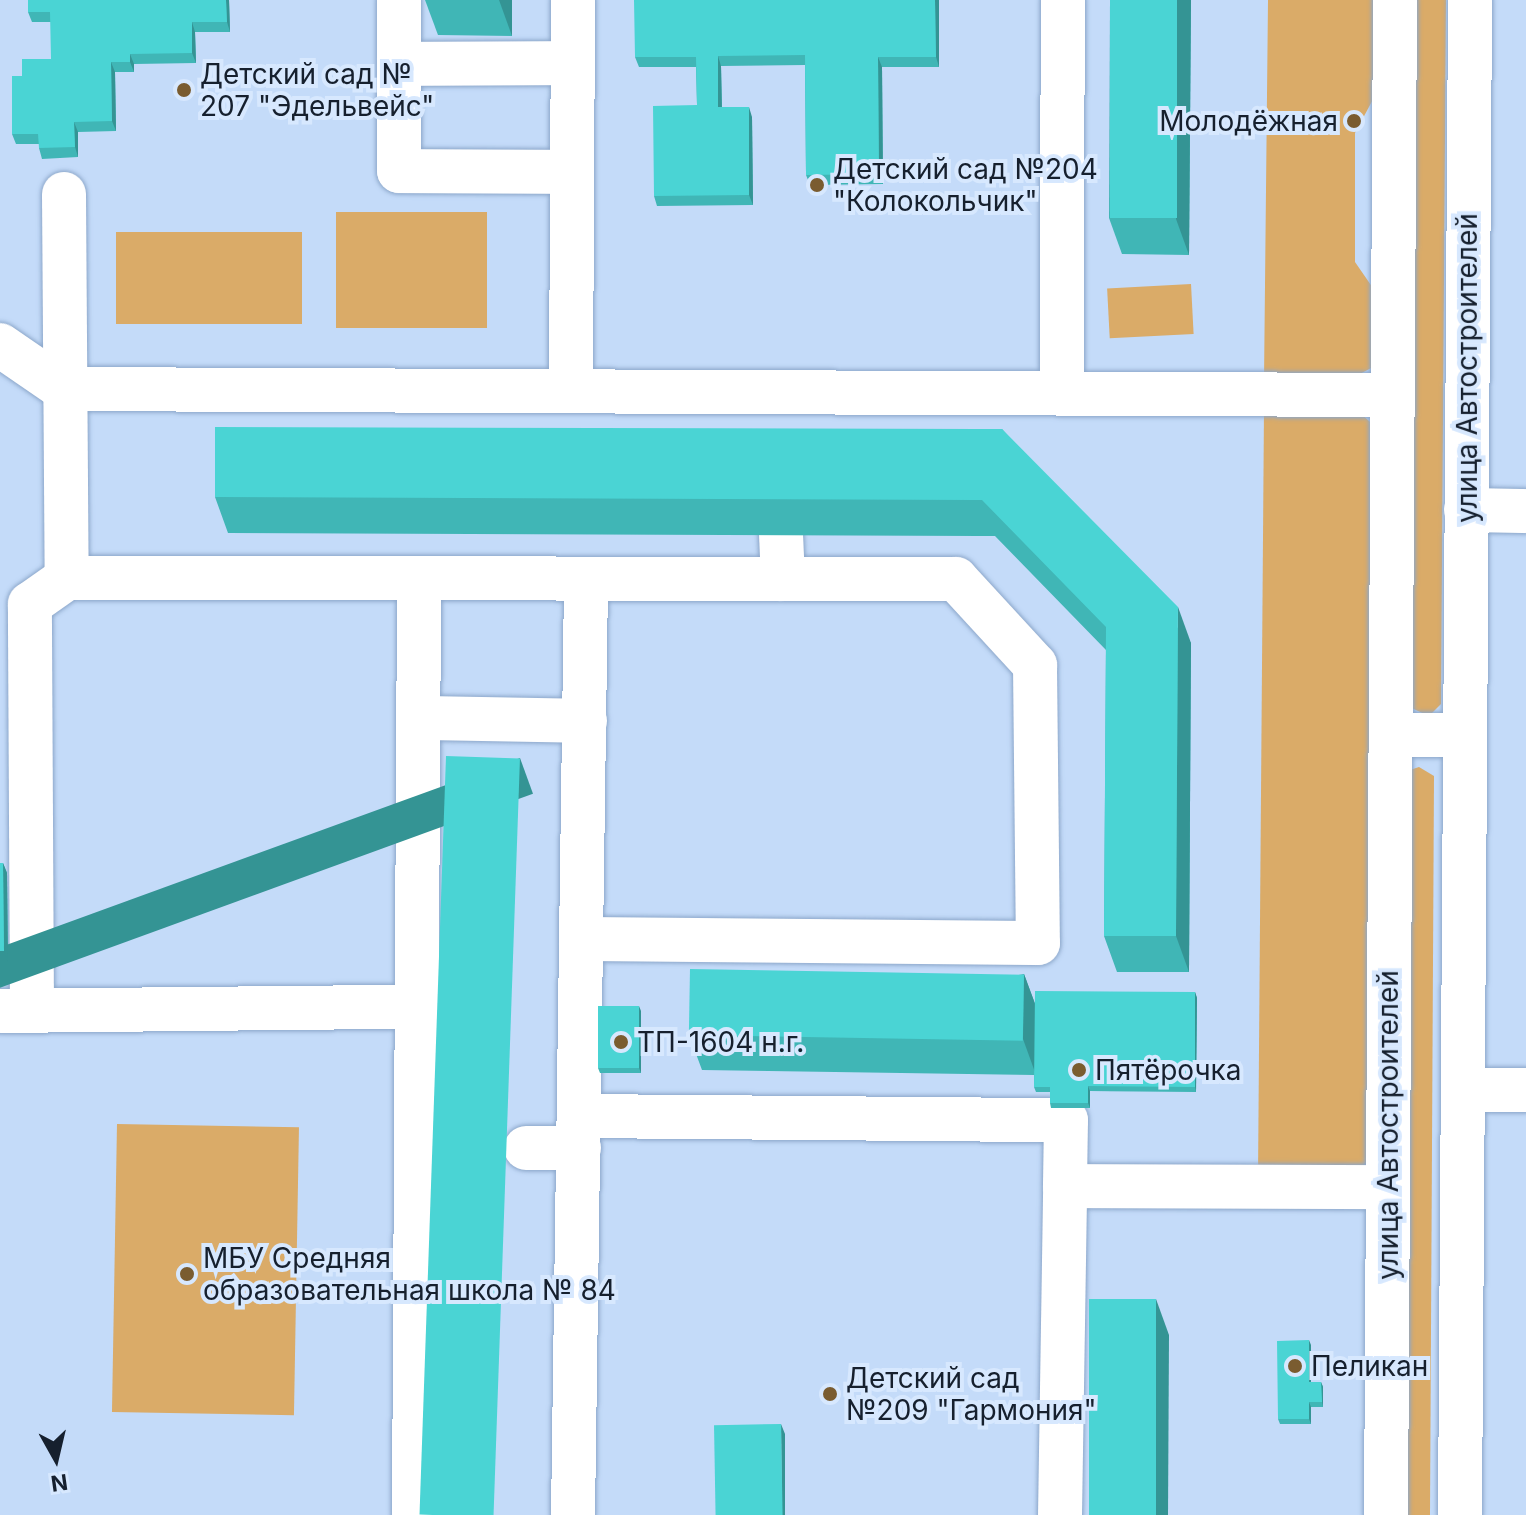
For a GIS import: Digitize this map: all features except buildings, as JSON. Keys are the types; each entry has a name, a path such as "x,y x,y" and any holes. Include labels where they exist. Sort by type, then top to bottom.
{"main road":[{"path":"399,0 399,171 572,172"},
{"path":"571,390 573,0"},
{"path":"1062,393 1063,0"},
{"name":"улица Автостроителей","path":"1386,1515 1395,0"},
{"name":"улица Автостроителей","path":"1460,1515 1470,0"},
{"path":"399,64 573,63"},
{"path":"64,194 67,578"},
{"path":"0,345 64,389 1393,395"},
{"path":"778,392 780,438"},
{"path":"1466,510 1526,511"},
{"path":"781,534 783,579"},
{"path":"416,1007 16,1011 30,604 67,578 419,581 956,579 1035,665 1038,943 581,939"},
{"path":"573,1515 586,579"},
{"path":"414,1515 434,1146 416,1007 419,581"},
{"path":"420,718 585,721"},
{"path":"1391,735 1465,735"},
{"path":"1463,1090 1526,1090"},
{"path":"526,1148 579,1132 1066,1120 1060,1515"},
{"path":"1065,1186 1388,1187"}],"shaded area":[{"path":"1268,0 1385,0 1385,77 1355,133 1355,262 1384,304 1379,364 1354,377 1264,380"},
{"path":"1412,0 1446,0 1441,704 1429,716 1407,706"},
{"path":"336,212 487,212 487,328 336,328"},
{"path":"116,232 302,232 302,324 116,324"},
{"path":"1191,284 1194,334 1110,338 1107,288"},
{"path":"1264,409 1359,412 1378,429 1377,1168 1258,1178"},
{"path":"1419,767 1434,776 1430,1515 1395,1515 1401,773"},
{"path":"117,1124 299,1127 294,1415 112,1412"}],"place":[{"name":"Детский сад № 207 \"Эдельвейс\"","path":"184,90"},
{"name":"Молодёжная","path":"1354,121"},
{"name":"Детский сад №204 \"Колокольчик\"","path":"817,185"},
{"name":"ТП-1604 н.г.","path":"621,1042"},
{"name":"Пятёрочка","path":"1079,1070"},
{"name":"МБУ Средняя образовательная школа № 84","path":"187,1274"},
{"name":"Пеликан","path":"1295,1366"},
{"name":"Детский сад №209 \"Гармония\"","path":"830,1394"}]}
